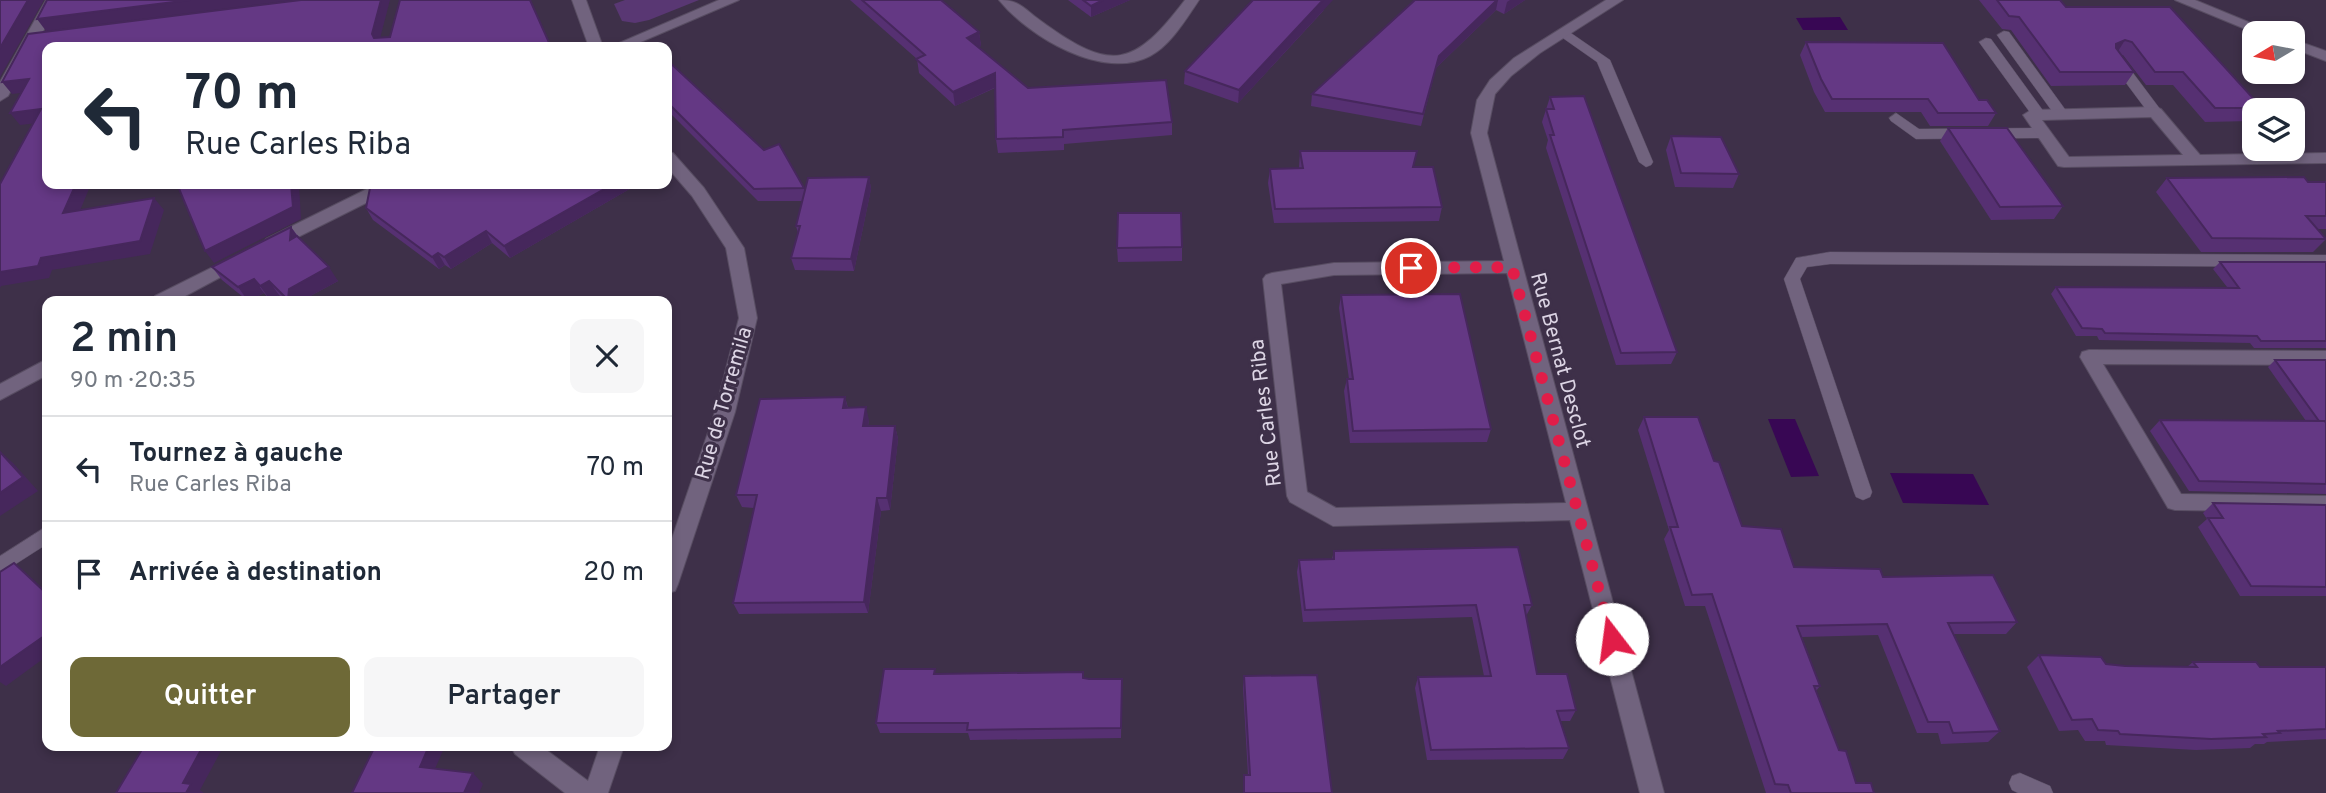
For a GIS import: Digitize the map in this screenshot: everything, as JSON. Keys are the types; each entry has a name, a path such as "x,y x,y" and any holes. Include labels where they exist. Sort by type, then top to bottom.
{"street":[{"path":"0,96 38,39 53,0"},
{"path":"579,0 594,42"},
{"path":"629,42 733,0"},
{"path":"1006,0 1033,23 1077,51 1118,60 1144,54 1166,35 1192,0"},
{"name":"Rue Bernat Desclot","path":"1616,0 1523,60 1495,83 1481,107 1479,133 1652,793"},
{"path":"2182,0 2242,23"},
{"path":"2305,48 2326,56"},
{"path":"2196,160 2155,112 2031,116 2064,162 2196,160 2326,158"},
{"name":"Rue de Torremila","path":"672,163 698,192 736,248 748,318 725,412 672,569"},
{"path":"348,203 352,189"},
{"path":"171,296 379,189"},
{"name":"Rue Carles Riba","path":"1512,267 1334,269 1272,279 1297,496 1333,517 1579,511"},
{"path":"2326,358 2089,357 2175,502 2326,504"},
{"path":"0,393 42,369"},
{"path":"529,751 584,793"},
{"path":"596,793 610,751"}],"lane":[{"path":"1565,33 1603,60 1646,162"},
{"path":"2004,35 2062,115"},
{"path":"1986,42 2039,115"},
{"path":"2116,60 2155,112"},
{"path":"1896,118 1916,134 2043,133"},
{"path":"1863,492 1792,279 1802,261 1830,258 2326,261"},
{"path":"0,566 42,537"},
{"path":"2020,783 2042,793"}],"shaded area":[{"path":"625,0 699,0 635,23 622,21 614,4"},
{"path":"1840,17 1848,30 1803,30 1796,18"},
{"path":"1768,419 1795,419 1819,476 1791,477"},
{"path":"1890,473 1973,474 1989,505 1903,503"}],"building":[{"path":"0,0 28,0 0,48"},
{"path":"47,0 190,0 37,19"},
{"path":"301,0 381,0 372,34 374,38 390,37 400,0 530,0 549,42 42,42 42,189 74,189 63,213 154,198 140,241 41,258 38,266 0,272 0,184 41,109 10,113 29,79 2,82 28,34"},
{"path":"862,0 941,0 979,32 967,38 1028,88 1166,80 1172,122 1063,130 1063,137 996,139 995,73 953,92 916,59 925,55"},
{"path":"1083,0 1103,0 1091,6"},
{"path":"1253,0 1323,0 1239,90 1185,71"},
{"path":"1415,0 1497,0 1439,56 1423,114 1312,94"},
{"path":"1997,0 2060,0 2066,7 2170,7 2253,98 2242,98 2242,108 2215,108 2183,72 2155,72 2132,42 2125,40 2116,44 2116,48 2134,72 2060,72 2019,17 2009,16"},
{"path":"1806,42 1943,43 1979,100 1987,100 1996,113 1938,113 1928,99 1832,99"},
{"path":"672,65 764,150 779,144 804,188 754,189 672,107"},
{"path":"1584,96 1677,352 1621,353 1550,135 1554,135 1546,109 1554,109 1550,97"},
{"path":"1948,128 2007,128 2063,206 2000,207"},
{"path":"1671,136 1721,137 1739,174 1681,173"},
{"path":"1300,151 1417,151 1413,167 1433,167 1442,207 1275,209 1270,169 1303,168"},
{"path":"869,177 851,259 791,258 800,226 796,226 808,178"},
{"path":"2304,177 2308,182 2326,182 2326,216 2306,216 2326,239 2212,238 2167,178"},
{"path":"179,189 291,189 293,207 205,251"},
{"path":"370,189 604,189 504,246 486,231 444,257 438,253 432,257 366,208"},
{"path":"1118,213 1181,213 1182,247 1117,248"},
{"path":"291,227 290,240 297,236 329,267 289,289 288,296 284,296 269,281 260,286 254,279 238,287 212,267"},
{"path":"2220,262 2326,262 2326,341 2261,341 2257,336 2105,333 2102,329 2082,328 2056,287 2239,288"},
{"path":"1460,294 1491,429 1353,431 1347,379 1353,379 1341,295"},
{"path":"2275,360 2326,360 2326,423 2319,421"},
{"path":"845,397 843,408 866,407 863,426 895,426 887,498 877,498 864,602 733,603 757,495 736,495 760,399"},
{"path":"1644,417 1698,417 1714,461 1719,462 1742,526 1781,529 1794,567 1880,569 1883,577 1993,575 2017,622 1948,623 2000,731 1953,733 1949,722 1928,722 1887,624 1797,626 1820,686 1814,686 1839,750 1846,751 1856,783 1871,783 1874,793 1791,793 1788,785 1775,784 1712,594 1692,595 1670,527 1678,527"},
{"path":"2160,420 2325,421 2326,484 2199,481"},
{"path":"0,452 23,477 0,493"},
{"path":"2213,503 2326,505 2326,587 2251,586 2208,518 2223,518"},
{"path":"1518,547 1532,605 1524,605 1537,674 1567,674 1576,710 1557,711 1569,748 1431,750 1418,677 1491,676 1476,605 1305,610 1299,560 1334,559 1334,551"},
{"path":"14,563 42,589 42,638 0,667 0,572"},
{"path":"2039,655 2101,657 2106,664 2125,666 2197,667 2193,662 2256,662 2260,667 2326,667 2326,729 2278,731 2280,733 2263,734 2266,737 2211,739 2120,734 2118,731 2098,730 2092,719 2072,720"},
{"path":"884,669 935,669 934,674 1083,672 1083,678 1122,679 1121,728 967,730 968,723 876,723"},
{"path":"1317,675 1332,793 1244,793 1244,775 1250,775 1244,676"},
{"path":"141,751 200,751 183,783 191,784 186,793 116,793"},
{"path":"373,751 427,751 420,767 473,773 464,793 352,793"}],"route":[{"path":"1411,268 1512,267 1612,639"}]}
